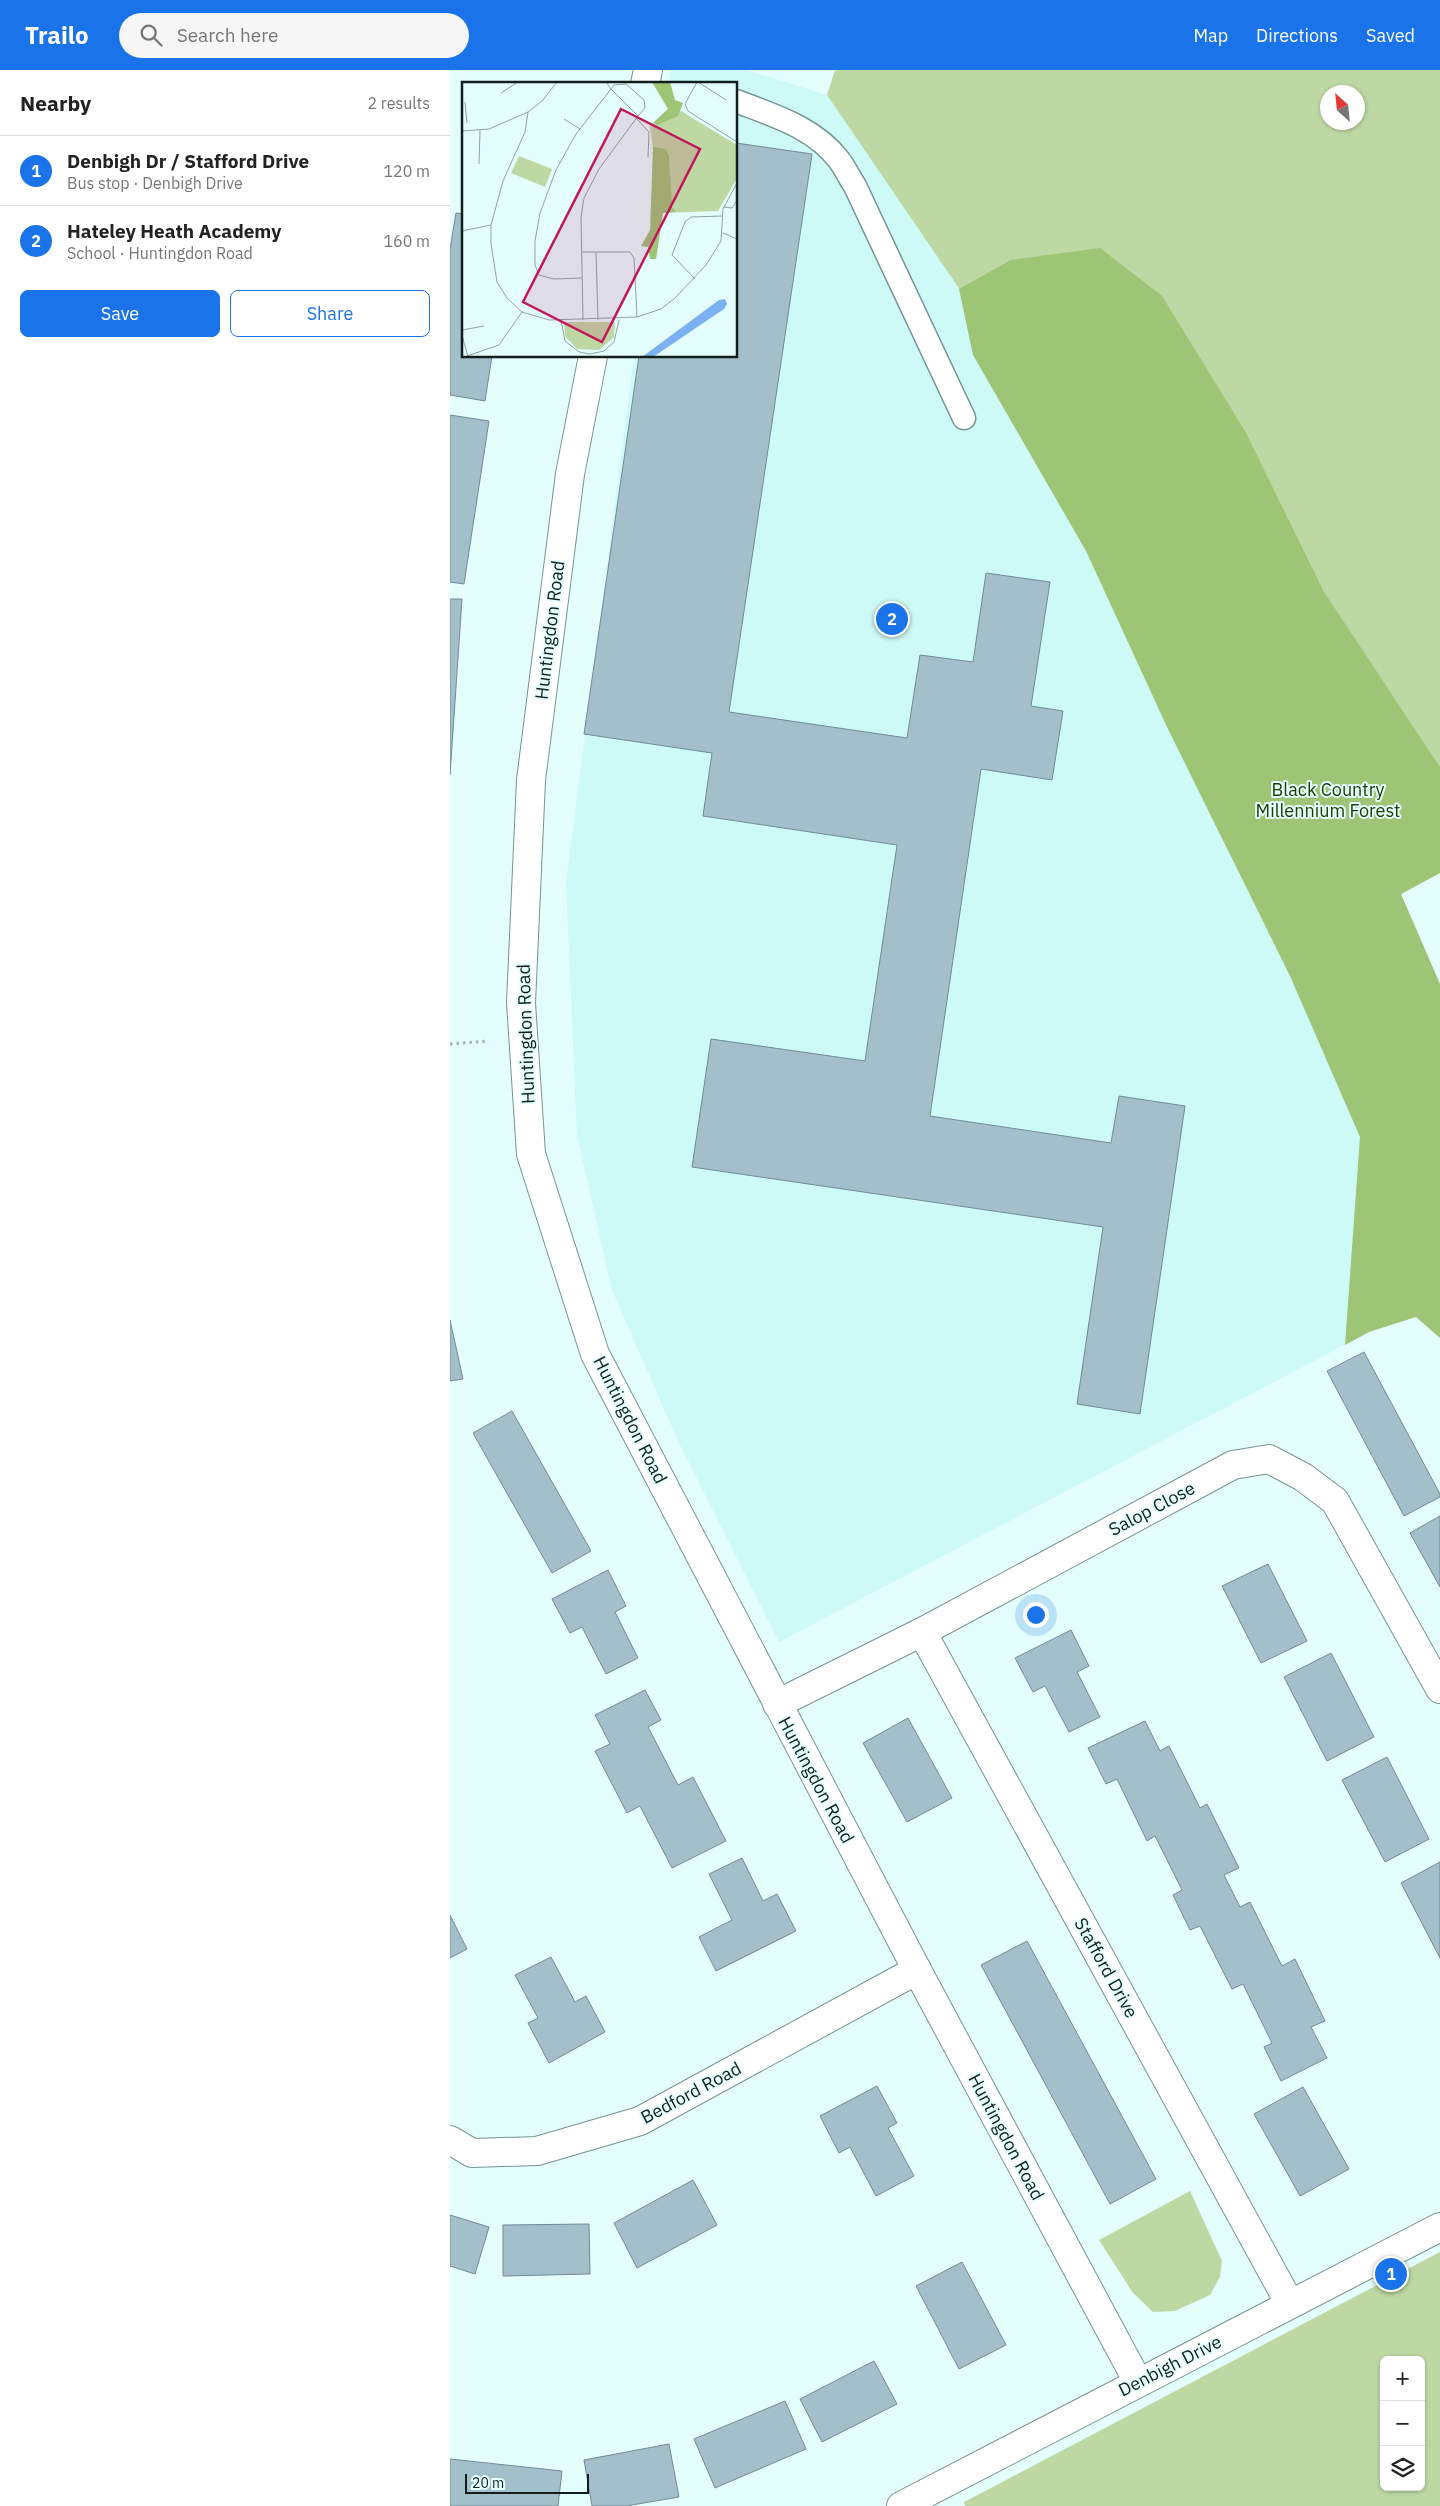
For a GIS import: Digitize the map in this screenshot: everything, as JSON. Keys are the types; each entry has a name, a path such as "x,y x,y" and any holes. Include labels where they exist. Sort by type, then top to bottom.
{"street":[{"name":"Huntingdon Road","path":"593,358 570,474 531,780 521,1003 531,1154 595,1354 917,1970 1138,2382"},
{"name":"Salop Close","path":"777,1704 922,1632 1233,1465 1269,1459 1303,1476 1336,1501 1440,1689"},
{"name":"Stafford Drive","path":"922,1632 1290,2304"},
{"name":"Bedford Road","path":"450,2140 472,2153 537,2151 640,2122 917,1970"},
{"name":"Denbigh Drive","path":"917,2502 1138,2382 1440,2227"}],"lane":[{"path":"738,102 795,124 813,136 838,158 855,186 964,418"}],"shaded area":[{"path":"671,70 747,70 827,95 1380,905 1369,1332 779,1642 679,1443 612,1290 577,1135 566,882 634,358 738,358 738,82 669,82"}],"green space":[{"path":"835,70 1440,70 1440,873 1380,905 827,95"},
{"name":"Black Country Millennium Forest","path":"1100,248 1162,296 1245,431 1324,592 1440,767 1440,873 1401,894 1440,984 1440,1338 1416,1317 1369,1332 1345,1345 1360,1137 1290,976 1167,727 1086,551 973,355 959,289 1011,260"},
{"path":"1190,2191 1222,2261 1220,2277 1210,2295 1175,2311 1153,2312 1133,2293 1099,2240"},
{"path":"1440,2252 1440,2506 965,2506 964,2502"}],"building":[{"path":"738,143 812,154 729,712 907,738 920,655 973,662 986,573 1050,582 1031,706 1063,711 1052,780 981,769 930,1116 1111,1143 1119,1096 1185,1106 1140,1414 1077,1404 1103,1227 692,1167 711,1039 865,1061 897,845 703,816 712,753 584,734 639,358 738,358"},
{"path":"456,213 462,214 462,358 492,358 485,401 450,395 450,249"},
{"path":"450,415 489,421 464,584 450,582"},
{"path":"450,599 462,599 450,775"},
{"path":"450,1320 463,1379 450,1381"},
{"path":"1364,1352 1440,1494 1440,1497 1404,1516 1327,1371"},
{"path":"512,1411 591,1551 552,1573 473,1433"},
{"path":"1440,1516 1440,1587 1410,1533"},
{"path":"1268,1564 1307,1641 1261,1663 1222,1586"},
{"path":"608,1570 626,1606 615,1612 638,1658 606,1674 582,1627 570,1633 552,1599"},
{"path":"1071,1630 1089,1666 1077,1672 1100,1717 1069,1732 1045,1686 1033,1692 1015,1658"},
{"path":"1331,1653 1374,1737 1327,1761 1284,1677"},
{"path":"645,1690 661,1720 648,1727 678,1785 693,1777 726,1841 672,1868 640,1806 627,1813 595,1751 610,1744 595,1715"},
{"path":"908,1718 952,1798 907,1822 863,1743"},
{"path":"1145,1721 1160,1751 1169,1746 1200,1808 1207,1804 1239,1868 1224,1875 1240,1907 1250,1902 1282,1966 1295,1959 1325,2021 1311,2027 1327,2058 1281,2081 1264,2047 1272,2043 1243,1984 1232,1989 1200,1926 1190,1930 1173,1895 1182,1890 1155,1836 1147,1841 1117,1779 1106,1784 1088,1748"},
{"path":"1387,1757 1429,1839 1385,1862 1342,1780"},
{"path":"742,1858 763,1901 777,1894 796,1931 716,1971 699,1937 732,1920 709,1874"},
{"path":"1440,1862 1440,1958 1401,1883"},
{"path":"450,1915 467,1949 450,1958"},
{"path":"1027,1941 1156,2179 1110,2204 981,1965"},
{"path":"551,1957 575,2002 586,1996 605,2032 549,2063 528,2023 538,2018 515,1975"},
{"path":"877,2086 897,2123 888,2128 914,2176 876,2196 850,2147 839,2153 820,2116"},
{"path":"1303,2087 1349,2169 1300,2196 1254,2114"},
{"path":"693,2180 717,2225 637,2268 614,2223"},
{"path":"450,2215 489,2227 475,2274 450,2266"},
{"path":"589,2224 590,2274 503,2276 503,2225"},
{"path":"962,2262 1006,2345 959,2369 916,2286"},
{"path":"874,2361 897,2404 822,2442 800,2399"},
{"path":"785,2401 806,2449 715,2488 694,2439"},
{"path":"669,2444 679,2497 626,2506 592,2506 584,2460"},
{"path":"450,2459 562,2471 558,2506 450,2506"}],"place":[{"name":"Hateley Heath Academy","path":"892,619"},
{"name":"Denbigh Dr / Stafford Drive","path":"1391,2274"}]}
